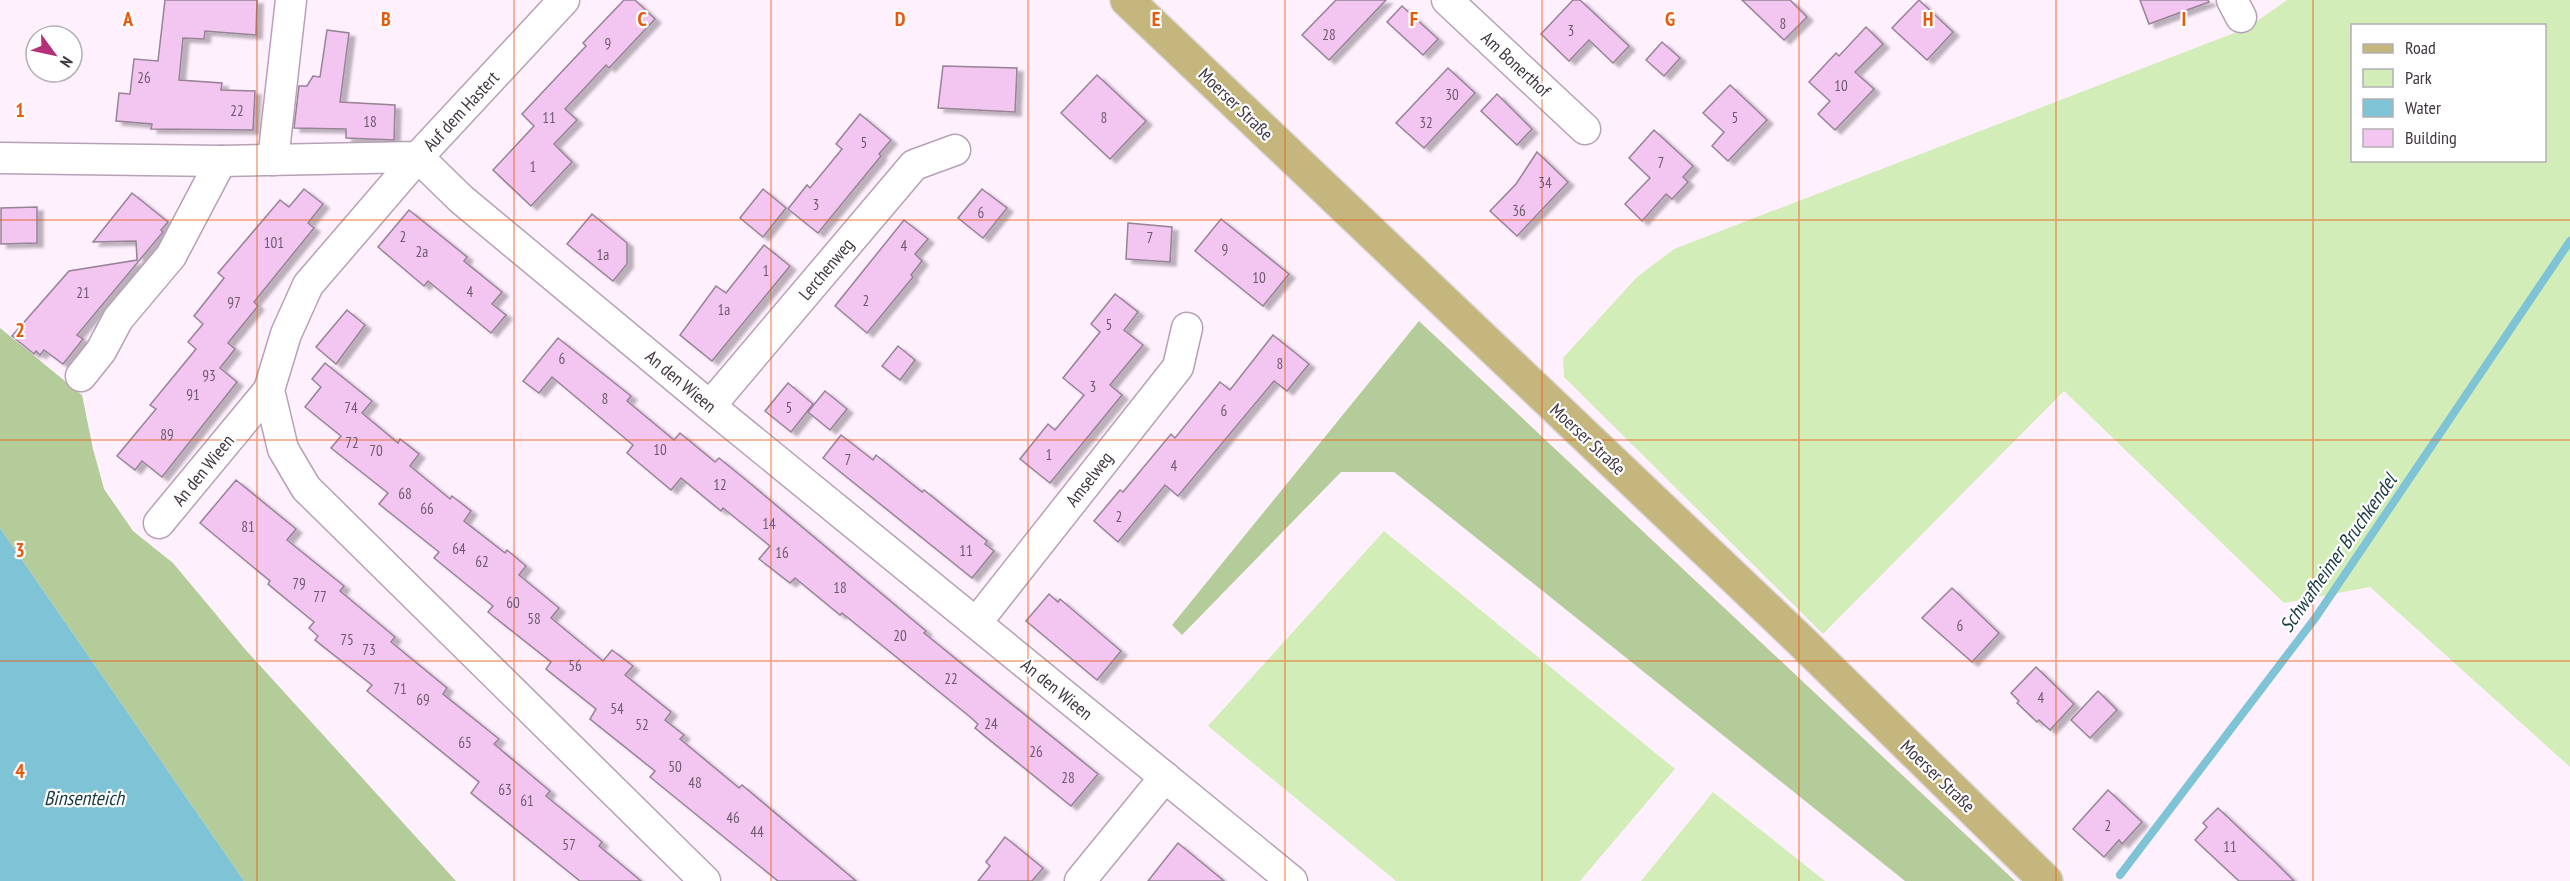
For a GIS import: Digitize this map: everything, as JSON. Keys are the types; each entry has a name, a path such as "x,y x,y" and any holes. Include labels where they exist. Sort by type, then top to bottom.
{"main road":[{"name":"Moerser Straße","path":"1127,0 1801,641 2046,881"}],"street":[{"path":"273,160 291,0"},
{"name":"Auf dem Hastert","path":"0,158 221,161 418,157 564,0"},
{"name":"Am Bonerthof","path":"1447,0 1585,129"},
{"name":"Lerchenweg","path":"710,406 914,165 955,150"},
{"name":"An den Wieen","path":"159,523 269,390 286,334 308,285 418,157 461,199 710,406 1292,881"},
{"path":"81,376 102,351 118,319 171,256 221,161"},
{"name":"Amselweg","path":"976,623 1178,367 1186,327"},
{"path":"269,390 284,449 306,488 705,881"},
{"path":"1080,881 1165,777"}],"green space":[{"path":"2287,0 2570,0 2570,767 2370,587 2284,603 2064,391 1823,634 1564,377 1563,358 1637,277 1674,249 2247,28"},
{"path":"1419,321 2015,881 1905,881 1394,472 1341,472 1182,635 1172,625"},
{"path":"0,328 82,395 104,489 133,531 173,563 244,648 456,881 244,881 0,528"},
{"path":"1384,531 1675,769 1580,881 1396,881 1208,726"},
{"path":"1713,792 1825,881 1641,881"}],"water":[{"name":"Binsenteich","path":"0,528 244,881 0,881"}],"building":[{"path":"165,0 257,0 256,35 205,31 204,39 183,38 179,80 222,83 221,90 255,91 253,130 151,129 152,124 116,121 119,93 130,94 134,59 158,61"},
{"path":"624,0 635,0 655,19 609,68 606,65 565,109 577,120 554,144 572,162 531,206 493,170 534,126 522,114 586,46 583,43"},
{"path":"1336,0 1386,0 1329,60 1302,35"},
{"path":"1573,0 1580,0 1629,46 1613,63 1589,40 1569,61 1541,34"},
{"path":"1742,0 1790,0 1807,17 1784,40"},
{"path":"1919,0 1953,32 1927,60 1892,28"},
{"path":"2140,0 2208,0 2209,2 2149,24"},
{"path":"1402,6 1438,39 1423,55 1387,22"},
{"path":"1866,27 1883,44 1855,72 1874,89 1835,130 1818,114 1830,101 1809,82 1836,53 1839,56"},
{"path":"327,30 349,33 340,102 395,105 394,140 346,138 346,129 294,128 299,86 307,86 313,76 320,77"},
{"path":"1662,42 1680,58 1664,76 1646,60"},
{"path":"943,66 1017,68 1015,112 938,108"},
{"path":"1448,68 1475,93 1424,148 1396,123"},
{"path":"1097,75 1146,121 1110,159 1061,113"},
{"path":"1730,85 1767,120 1728,161 1712,146 1724,132 1703,113"},
{"path":"1497,94 1532,129 1517,145 1481,111"},
{"path":"860,114 891,140 879,154 881,156 818,233 788,209 807,185 810,188 842,149 836,144"},
{"path":"1654,130 1693,166 1683,177 1688,182 1672,199 1666,194 1642,221 1625,204 1650,178 1629,158"},
{"path":"1537,152 1568,182 1517,236 1490,211 1516,184"},
{"path":"304,189 323,204 308,223 314,228 254,302 258,306 228,343 235,349 220,368 237,382 162,477 142,461 135,470 117,456 156,409 150,405 196,349 188,342 203,324 194,316 224,278 218,273 280,200 289,207"},
{"path":"763,189 786,208 763,237 740,218"},
{"path":"982,189 1007,208 983,238 958,218"},
{"path":"132,193 168,222 161,230 163,232 77,335 83,339 63,364 44,350 40,355 36,351 34,354 12,336 69,271 137,260 136,241 93,242"},
{"path":"37,207 37,243 1,244 1,208"},
{"path":"409,210 467,257 464,261 502,292 492,304 506,315 491,333 428,281 424,286 378,247"},
{"path":"592,214 627,243 627,264 613,281 567,244"},
{"path":"1221,219 1289,274 1263,306 1195,251"},
{"path":"904,220 928,239 915,254 922,261 911,275 913,277 867,333 835,306"},
{"path":"1128,223 1172,227 1170,262 1126,259"},
{"path":"764,245 790,266 712,361 680,335 716,286 726,293"},
{"path":"1115,294 1138,312 1124,330 1143,345 1110,385 1122,395 1050,483 1020,459 1048,424 1055,430 1084,395 1063,378 1100,332 1091,324"},
{"path":"347,310 365,325 336,364 316,347"},
{"path":"1273,335 1309,364 1287,391 1274,381 1178,496 1165,485 1118,542 1094,521 1120,490 1123,492 1171,434 1175,438 1220,382 1230,390"},
{"path":"558,338 631,396 627,401 674,440 680,433 715,462 719,458 926,631 924,633 1098,774 1071,806 975,728 978,724 969,716 842,613 840,615 795,578 790,583 759,559 770,546 723,508 721,511 681,478 671,490 627,453 633,445 552,377 539,393 523,381"},
{"path":"898,346 915,360 900,380 882,366"},
{"path":"325,363 372,401 362,413 398,443 400,439 419,454 410,466 450,499 452,496 471,511 464,521 505,553 507,550 526,566 519,575 559,608 551,618 603,661 612,650 633,666 625,675 671,712 665,720 684,735 680,739 739,788 742,785 856,881 778,881 650,777 655,771 590,719 596,709 546,669 551,662 488,612 493,606 434,558 439,552 379,504 388,493 331,448 341,436 305,407 321,387 312,379"},
{"path":"788,383 813,404 791,432 765,411"},
{"path":"825,391 847,409 830,430 808,412"},
{"path":"841,435 873,460 876,455 987,541 985,544 994,551 972,578 823,458"},
{"path":"236,480 296,529 287,540 344,586 340,591 395,637 391,642 447,688 443,694 499,739 494,744 550,791 546,796 602,842 599,846 641,881 580,881 471,793 479,782 367,691 372,685 315,640 318,636 309,628 314,622 268,584 270,581 200,523"},
{"path":"1952,588 1999,633 1972,662 1922,618"},
{"path":"1049,594 1058,602 1060,599 1121,651 1097,680 1026,621"},
{"path":"2036,667 2074,704 2050,730 2039,720 2037,722 2017,703 2019,701 2011,693"},
{"path":"2098,691 2117,710 2090,738 2071,720"},
{"path":"2108,790 2142,822 2122,844 2119,840 2104,857 2073,829"},
{"path":"2218,808 2294,881 2239,881 2195,840 2207,827 2203,823"},
{"path":"1005,837 1043,868 1032,881 978,881 990,866 986,862"},
{"path":"1178,843 1224,881 1148,881"}],"waterway":[{"name":"Schwafheimer Bruchkendel","path":"2120,875 2316,617 2570,241"}]}
